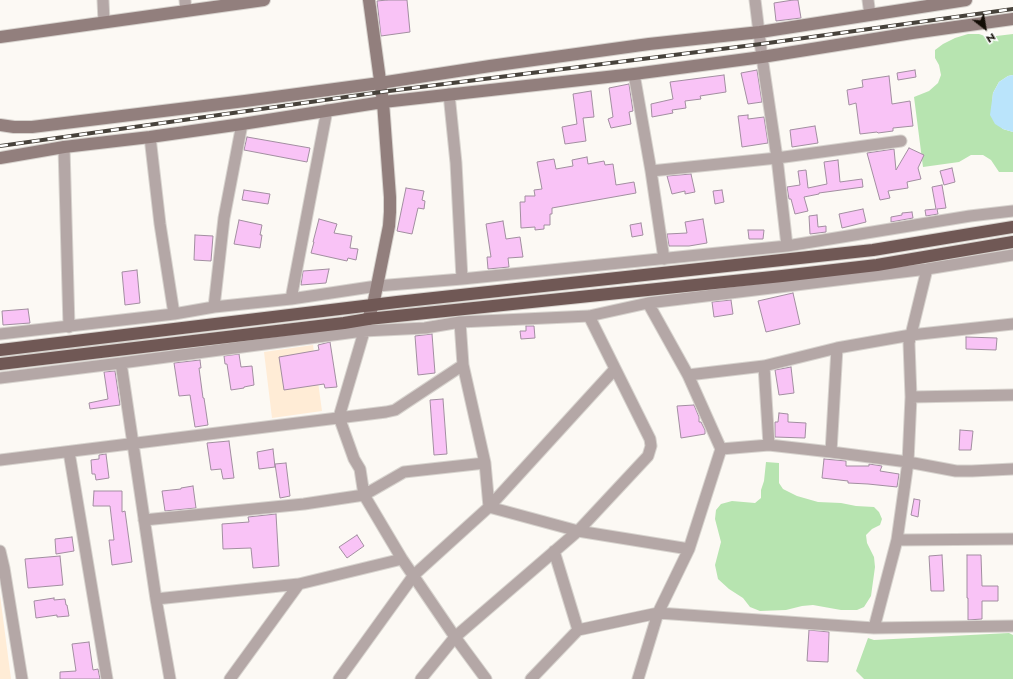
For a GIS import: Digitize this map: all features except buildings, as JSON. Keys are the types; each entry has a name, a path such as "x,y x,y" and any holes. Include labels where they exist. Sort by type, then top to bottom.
{"highway":[{"path":"0,350 373,305 873,250 1013,227"},
{"path":"0,364 337,324 368,319 790,276 877,265 1013,242"}],"main road":[{"path":"0,37 104,22 186,6 264,0"},
{"path":"368,319 377,286 389,226 390,212 383,102 369,0"},
{"path":"0,125 32,127 245,101 649,44 760,32 966,0"},
{"path":"0,158 64,147 150,137 383,102 634,74 762,57 912,33 1013,19"}],"street":[{"path":"103,0 104,22"},
{"path":"756,0 787,246"},
{"path":"868,0 870,15"},
{"path":"634,74 664,258"},
{"path":"449,94 456,163 462,279"},
{"path":"291,298 327,110"},
{"path":"214,307 224,218 242,124"},
{"path":"150,137 160,224 174,314"},
{"path":"651,171 777,158 901,141"},
{"path":"64,147 69,327"},
{"path":"0,334 174,314 214,307 377,286 462,279 787,246 970,216 1013,211"},
{"path":"0,378 363,331 425,328 460,322 589,316 648,303 927,268 1013,255"},
{"path":"874,628 897,540 908,462 911,397 908,344 927,268"},
{"path":"638,679 658,612 689,549 721,449 688,376 648,303"},
{"path":"421,679 455,637 578,531 648,456 651,446 650,439 589,316"},
{"path":"368,319 363,331 339,417 354,459 360,469 364,495 402,559 455,637 486,679"},
{"path":"460,322 463,366 485,463 489,507"},
{"path":"688,376 764,366 837,348 911,335 1013,324"},
{"path":"831,452 837,348"},
{"path":"120,363 156,599 170,679"},
{"path":"0,460 386,412 395,410 463,366"},
{"path":"764,366 769,445"},
{"path":"339,679 414,575 489,507 615,369"},
{"path":"911,397 1013,396"},
{"path":"721,449 769,445 908,462 956,471 1013,469"},
{"path":"69,452 107,679"},
{"path":"144,520 304,504 364,495 404,472 485,463"},
{"path":"489,507 578,531 689,549"},
{"path":"897,540 1013,538"},
{"path":"0,551 22,679"},
{"path":"554,551 578,630"},
{"path":"156,599 299,584 402,559"},
{"path":"230,679 299,584"},
{"path":"531,679 578,630 658,612 874,628 1013,626"}],"shaded area":[{"path":"313,345 322,411 272,418 264,352"},
{"path":"0,595 11,679 0,679"}],"green space":[{"path":"968,34 979,34 988,37 1013,34 1013,75 1008,76 999,82 993,93 991,115 1003,129 1013,132 1013,172 999,172 991,160 983,155 971,155 959,162 923,167 914,97 929,91 938,83 941,75 939,65 935,58 935,50 955,38"},
{"path":"766,462 779,463 779,483 783,489 797,496 818,502 874,507 879,512 882,519 880,525 872,529 866,535 867,543 874,557 875,567 871,596 864,607 857,610 841,610 813,605 786,610 760,611 750,607 743,598 729,589 718,579 715,565 721,542 715,519 716,510 721,504 732,501 755,503 761,498"},
{"path":"1009,633 1013,635 1013,679 864,679 856,671 868,638 874,640"}],"water":[{"path":"1013,75 1013,132 1003,129 995,124 990,115 993,93 999,82 1008,76"}],"railway":[{"path":"0,146 381,92 761,44 1013,9"}]}
